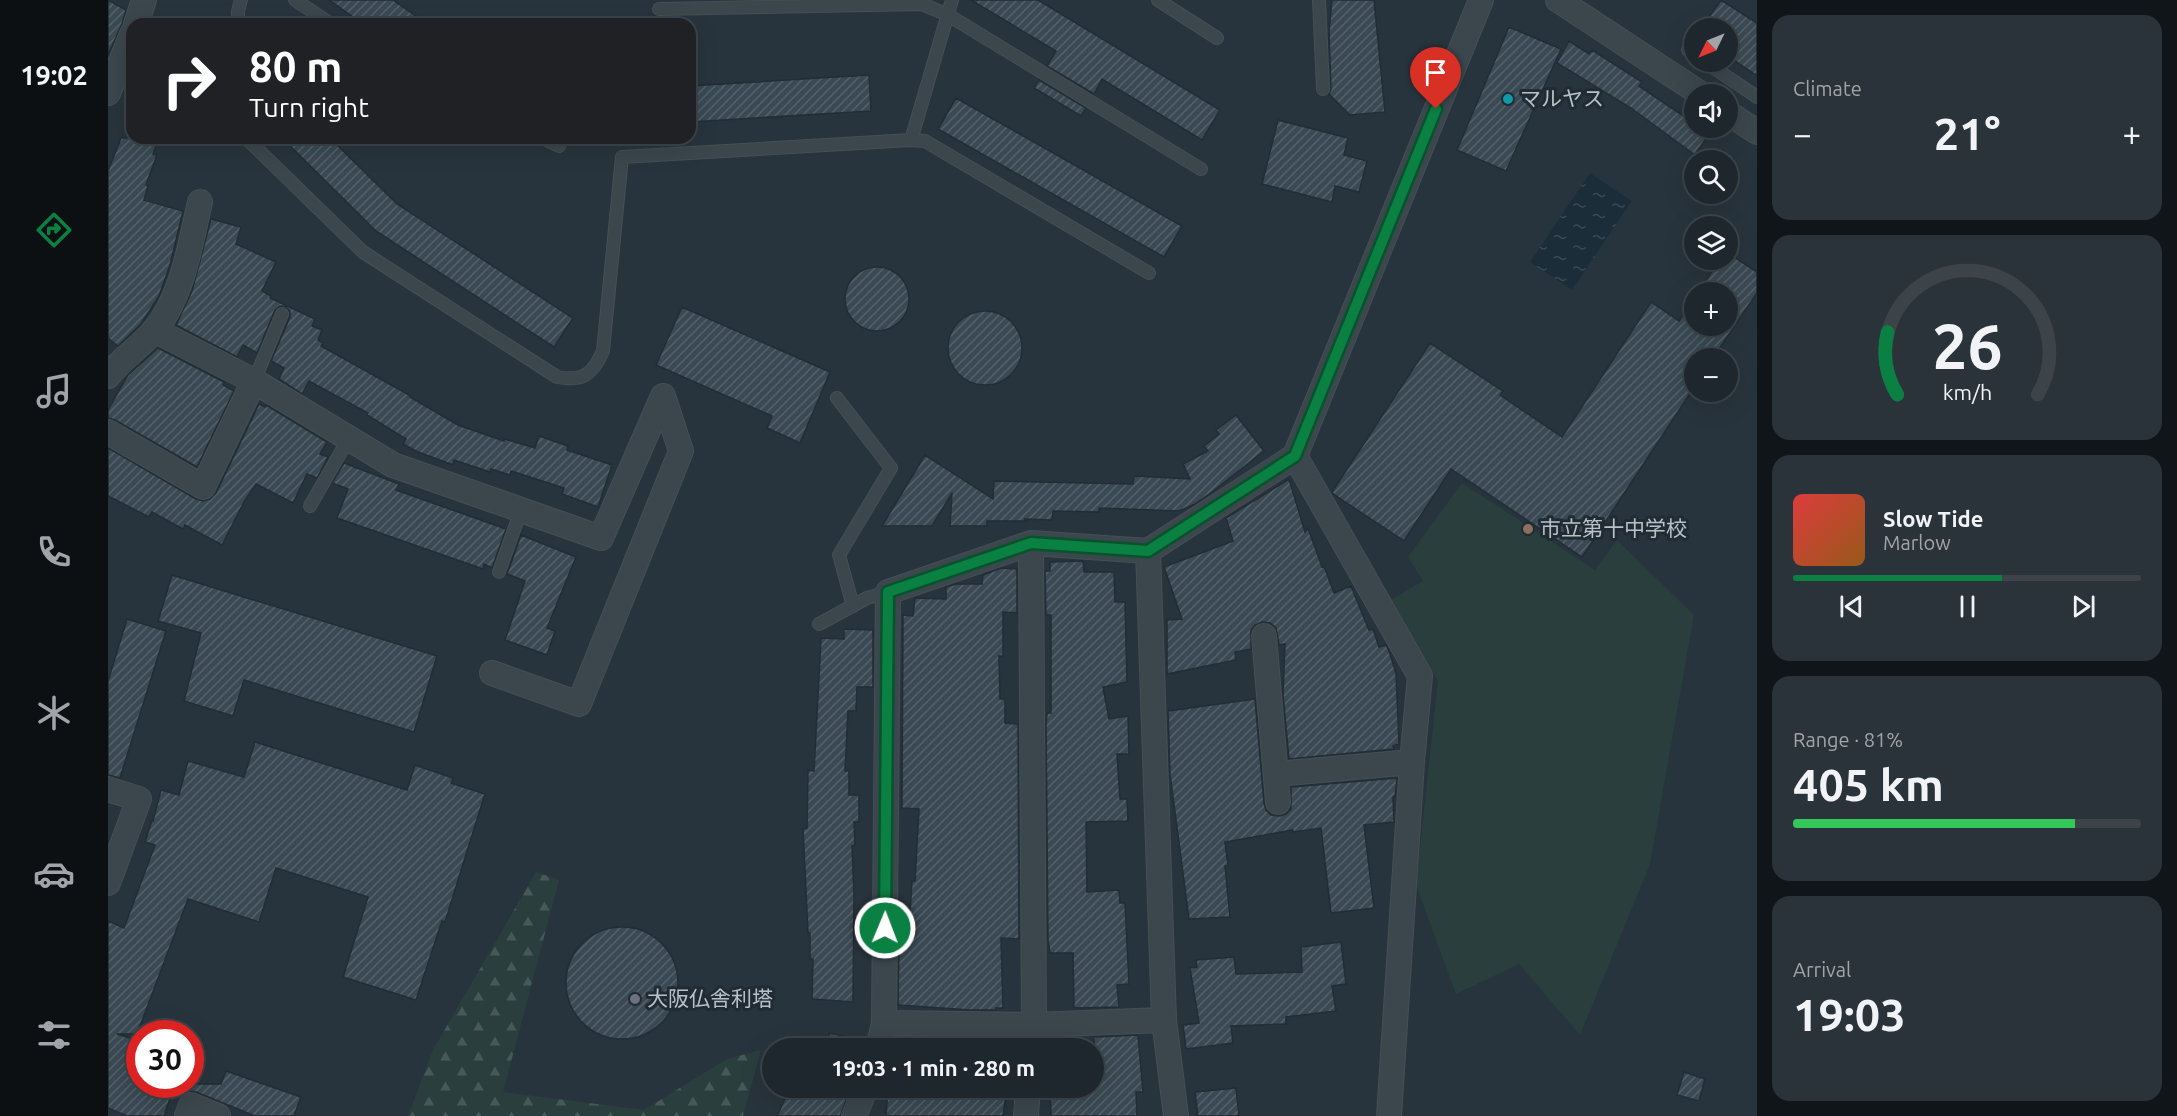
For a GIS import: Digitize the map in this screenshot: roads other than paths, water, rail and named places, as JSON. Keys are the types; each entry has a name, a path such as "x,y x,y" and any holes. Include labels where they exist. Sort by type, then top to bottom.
{"street":[{"path":"138,18 144,0"},
{"path":"880,1038 884,1023 888,592 1031,543 1148,551 1295,456 1480,0"},
{"path":"1558,0 1686,84"},
{"path":"108,93 126,49"},
{"path":"1738,120 1757,132"},
{"path":"108,376 154,330 173,301 188,253 200,202"},
{"path":"154,330 254,381 393,465 601,538 663,396 681,452 579,704 492,673"},
{"path":"108,432 203,487 254,381"},
{"path":"1295,456 1420,676 1412,762 1389,1116"},
{"path":"1031,543 1033,1037"},
{"path":"1148,551 1164,1020 1176,1116"},
{"path":"1264,636 1278,802"},
{"path":"1276,774 1412,762"},
{"path":"108,789 139,800 108,884"},
{"path":"884,1023 1033,1037 1164,1020"},
{"path":"854,1116 862,1098"},
{"path":"1026,1116 1027,1098"},
{"path":"187,1116 191,1105 218,1116"}],"lane":[{"path":"238,18 241,0"},
{"path":"295,0 322,18"},
{"path":"911,140 952,0"},
{"path":"1158,0 1217,38"},
{"path":"1319,0 1323,89"},
{"path":"659,9 922,4 948,15 1201,170"},
{"path":"1720,72 1757,97"},
{"path":"252,144 363,252 557,377 573,380 584,376 597,365 603,351 622,157 925,141 1149,273"},
{"path":"555,144 559,146"},
{"path":"254,381 282,314"},
{"path":"837,398 891,468 839,555 853,606"},
{"path":"310,506 349,438"},
{"path":"499,572 521,510"},
{"path":"819,624 867,598 888,592"}],"water":[{"path":"1590,173 1632,201 1572,290 1530,262"}],"place":[{"name":"マルヤス","path":"1508,99"},
{"name":"市立第十中学校","path":"1528,529"},
{"name":"大阪仏舎利塔","path":"635,999"}]}
